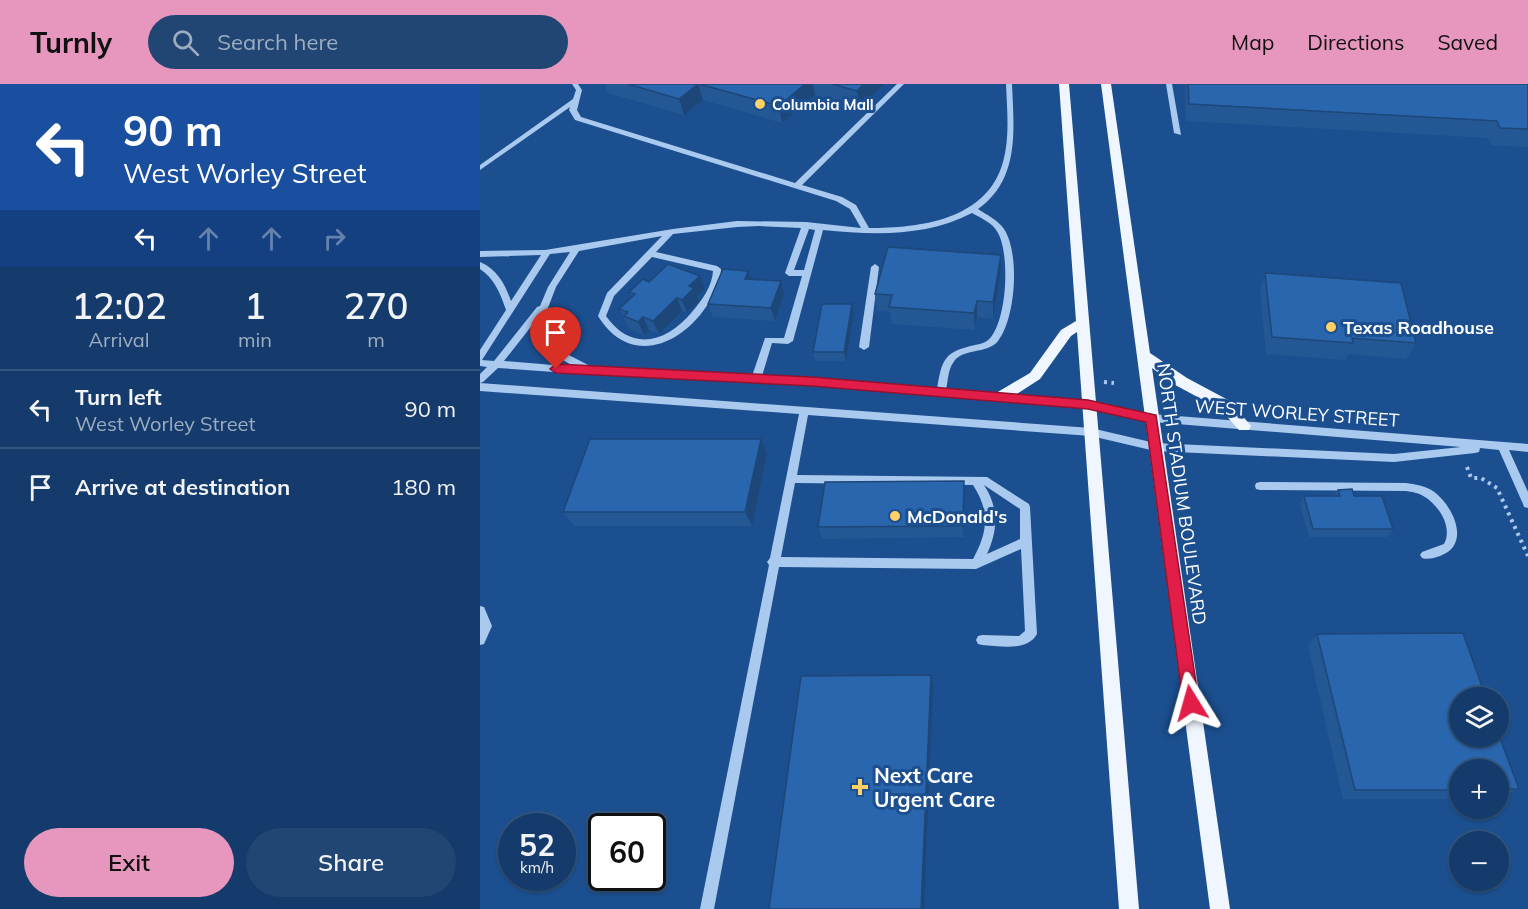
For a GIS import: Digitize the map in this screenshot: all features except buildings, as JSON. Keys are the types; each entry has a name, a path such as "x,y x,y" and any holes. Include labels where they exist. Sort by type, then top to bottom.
{"main road":[{"path":"1064,84 1129,909"},
{"name":"NORTH STADIUM BOULEVARD","path":"1106,84 1221,909"},
{"path":"1002,397 1035,376 1066,333 1082,324"},
{"path":"1143,355 1182,382 1225,405 1245,426"}],"street":[{"path":"575,84 579,90 573,110 578,118 840,199 853,207 866,230"},
{"path":"797,185 901,84"},
{"path":"480,254 576,249 739,224 806,225 866,230 908,229 945,222 972,209 986,199 1006,171 1010,152 1009,84"},
{"path":"1168,84 1178,133"},
{"path":"480,168 576,100"},
{"path":"941,392 949,362 954,354 981,349 992,341 1005,320 1009,272 1003,234 996,224 972,209"},
{"path":"806,225 789,273 807,273"},
{"path":"756,379 768,340 788,342 820,227"},
{"path":"651,254 706,265 717,269 718,277 715,287 706,300 668,339 657,342 638,342 621,336 608,327 602,316 610,295 670,233"},
{"path":"480,380 496,364 541,308 576,249"},
{"path":"480,357 547,252"},
{"path":"480,265 500,282 510,310"},
{"path":"864,348 875,267"},
{"path":"541,308 540,320 544,334 557,353 596,372"},
{"name":"WEST WORLEY STREET","path":"480,363 941,392 1088,405 1152,418 1528,448"},
{"name":"WEST WORLEY STREET","path":"480,387 1091,432 1155,447 1394,458 1502,446"},
{"path":"707,909 804,412"},
{"path":"1502,446 1528,504"},
{"path":"790,479 987,481 1025,507 1031,634 1021,641 982,640"},
{"path":"976,481 985,493 990,506 991,526 987,547 976,564"},
{"path":"1260,486 1406,487 1421,490 1437,501 1446,513 1453,532 1448,546 1439,552 1426,555"},
{"path":"773,562 976,564 1026,542"},
{"path":"480,611 486,626 480,640"}],"path":[{"path":"1467,467 1471,478 1481,478 1497,488 1528,556"}],"place":[{"name":"Columbia Mall","path":"760,104"},
{"name":"Texas Roadhouse","path":"1331,327"},
{"name":"McDonald's","path":"895,516"},
{"name":"Next Care Urgent Care","path":"860,787"}],"route":[{"path":"556,369 812,382 1088,405 1152,418 1191,703"}]}
